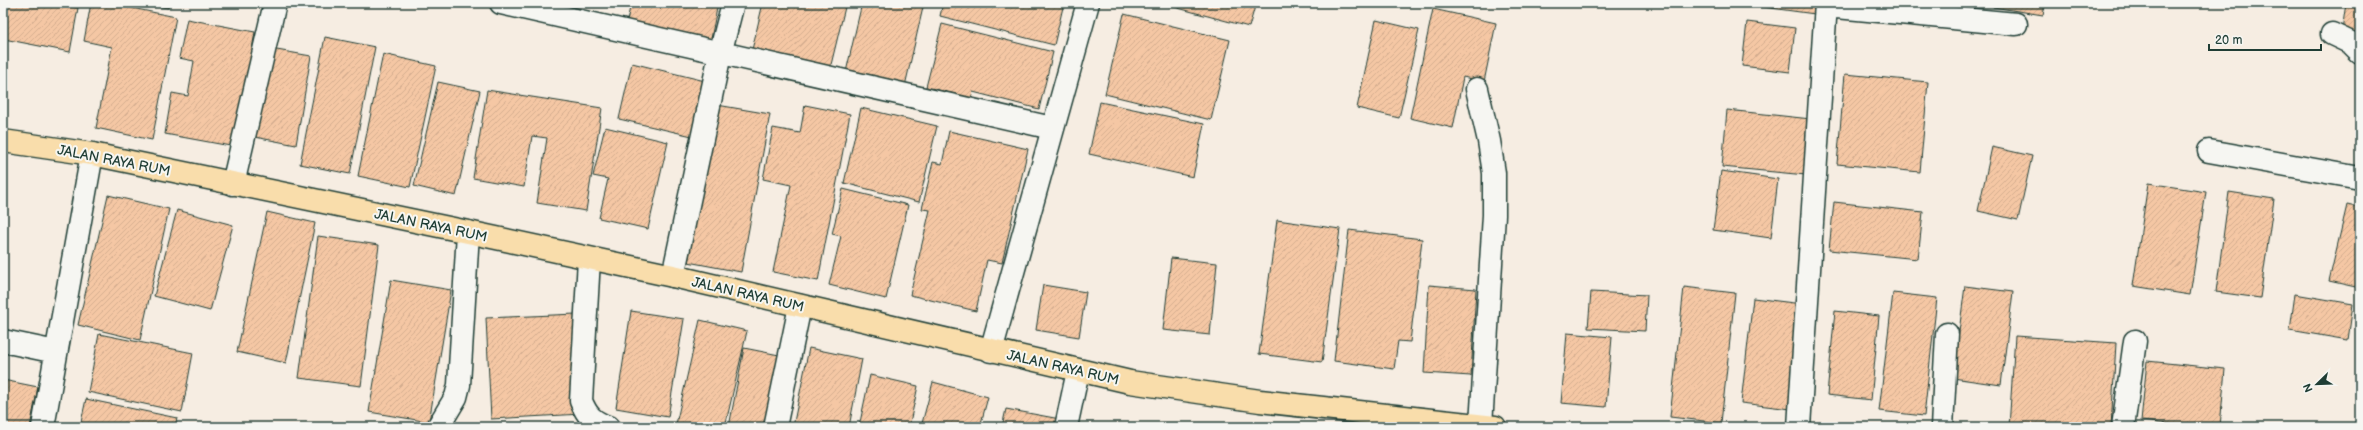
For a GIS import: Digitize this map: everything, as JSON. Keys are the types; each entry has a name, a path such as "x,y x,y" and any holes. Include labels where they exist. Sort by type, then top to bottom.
{"highway":[{"name":"JALAN RAYA RUM","path":"3,142 92,154 468,232 673,276 991,351 1130,382 1260,401 1488,426"}],"street":[{"path":"233,184 275,3"},
{"path":"501,3 720,54 1052,128"},
{"path":"673,276 720,54 733,3"},
{"path":"991,351 1088,3"},
{"path":"1799,427 1826,4 2016,24"},
{"path":"2332,34 2351,43 2360,52"},
{"path":"1478,89 1494,173 1488,426"},
{"path":"2209,151 2324,173 2360,178"},
{"path":"43,427 92,154"},
{"path":"438,427 456,397 459,385 468,232"},
{"path":"589,259 581,401 585,411 594,423 608,427"},
{"path":"775,427 800,306"},
{"path":"1942,427 1947,334"},
{"path":"3,341 56,352"},
{"path":"2123,427 2135,341"},
{"path":"1066,427 1078,371"}],"building":[{"path":"3,3 50,3 78,8 70,52 4,39 3,44"},
{"path":"91,3 107,3 176,17 152,140 96,128 112,47 84,41"},
{"path":"137,3 169,3 168,8"},
{"path":"575,3 591,3 590,6"},
{"path":"631,3 718,3 711,39 627,21"},
{"path":"763,3 846,3 829,73 751,54"},
{"path":"862,3 924,3 905,86 846,72"},
{"path":"943,3 1064,3 1054,45 940,16"},
{"path":"1159,3 1256,3 1249,27"},
{"path":"1733,3 1816,3 1815,14"},
{"path":"1922,3 1964,3 1963,7"},
{"path":"1994,3 2045,3 2043,15 1993,7"},
{"path":"2346,3 2360,3 2360,34 2342,31"},
{"path":"1433,9 1496,23 1484,82 1463,77 1453,128 1410,118"},
{"path":"1124,14 1230,40 1211,120 1105,94"},
{"path":"187,19 255,32 236,147 165,134 172,93 188,96 194,61 179,58"},
{"path":"1376,20 1419,30 1399,118 1357,108"},
{"path":"1747,22 1795,28 1790,72 1742,66"},
{"path":"942,24 1053,52 1039,109 973,92 971,98 926,87"},
{"path":"325,37 375,47 350,174 300,164"},
{"path":"271,49 311,56 296,145 255,137"},
{"path":"383,54 436,66 410,187 358,176"},
{"path":"632,63 705,81 692,136 619,119"},
{"path":"1845,74 1928,82 1920,172 1837,164"},
{"path":"438,82 480,91 456,196 414,186"},
{"path":"487,90 602,108 586,211 537,203 547,138 532,136 524,187 473,178"},
{"path":"1100,102 1204,124 1193,177 1089,154"},
{"path":"717,105 770,114 741,272 688,262"},
{"path":"805,105 850,114 818,281 773,272 791,185 763,179 773,128 800,133"},
{"path":"861,108 937,126 919,202 844,183"},
{"path":"1727,110 1811,119 1806,175 1722,167"},
{"path":"605,127 668,142 648,229 599,218 608,179 593,176"},
{"path":"949,131 1028,149 1002,263 987,260 976,311 910,295 930,210 922,209 933,162 942,164"},
{"path":"1992,147 2032,156 2018,220 1978,211"},
{"path":"1721,171 1778,179 1771,238 1713,230"},
{"path":"2148,183 2206,192 2190,295 2133,286"},
{"path":"843,189 908,205 886,299 829,285 841,236 832,234"},
{"path":"2229,192 2274,199 2260,298 2216,292"},
{"path":"108,195 169,209 140,340 78,325"},
{"path":"1834,202 1923,212 1918,259 1829,250"},
{"path":"2347,205 2360,208 2360,288 2329,281"},
{"path":"177,210 233,225 210,311 154,296"},
{"path":"267,212 315,223 286,363 237,352"},
{"path":"1277,220 1340,229 1322,362 1259,354"},
{"path":"1349,230 1422,239 1410,342 1398,341 1394,369 1334,361"},
{"path":"318,236 379,245 361,386 299,378"},
{"path":"1171,258 1217,263 1210,335 1163,330"},
{"path":"391,280 451,290 429,422 369,412"},
{"path":"1043,285 1086,292 1079,337 1036,330"},
{"path":"1429,285 1476,289 1471,376 1424,373"},
{"path":"1965,286 2013,292 2001,385 1953,378"},
{"path":"1684,287 1735,293 1721,423 1670,417"},
{"path":"1591,292 1647,295 1645,331 1588,328"},
{"path":"1893,293 1937,298 1924,416 1879,411"},
{"path":"2295,294 2353,304 2348,340 2290,330"},
{"path":"1753,298 1802,304 1791,409 1741,403"},
{"path":"631,311 684,319 668,417 616,408"},
{"path":"1835,311 1879,316 1871,400 1827,395"},
{"path":"576,314 582,414 491,419 486,318"},
{"path":"700,320 747,331 725,427 688,427 676,424"},
{"path":"1567,333 1612,337 1606,407 1561,403"},
{"path":"99,334 193,353 182,412 88,392"},
{"path":"2015,336 2116,343 2111,427 2009,427"},
{"path":"744,348 784,356 769,427 729,427"},
{"path":"809,348 862,359 849,427 793,427"},
{"path":"2147,361 2225,369 2220,427 2197,427 2141,421"},
{"path":"870,375 918,386 909,427 859,427"},
{"path":"3,380 38,387 30,427 3,427"},
{"path":"933,382 988,397 980,427 921,427"},
{"path":"86,399 177,418 175,427 80,427"},
{"path":"1006,409 1060,419 1059,427 1002,427"}]}
